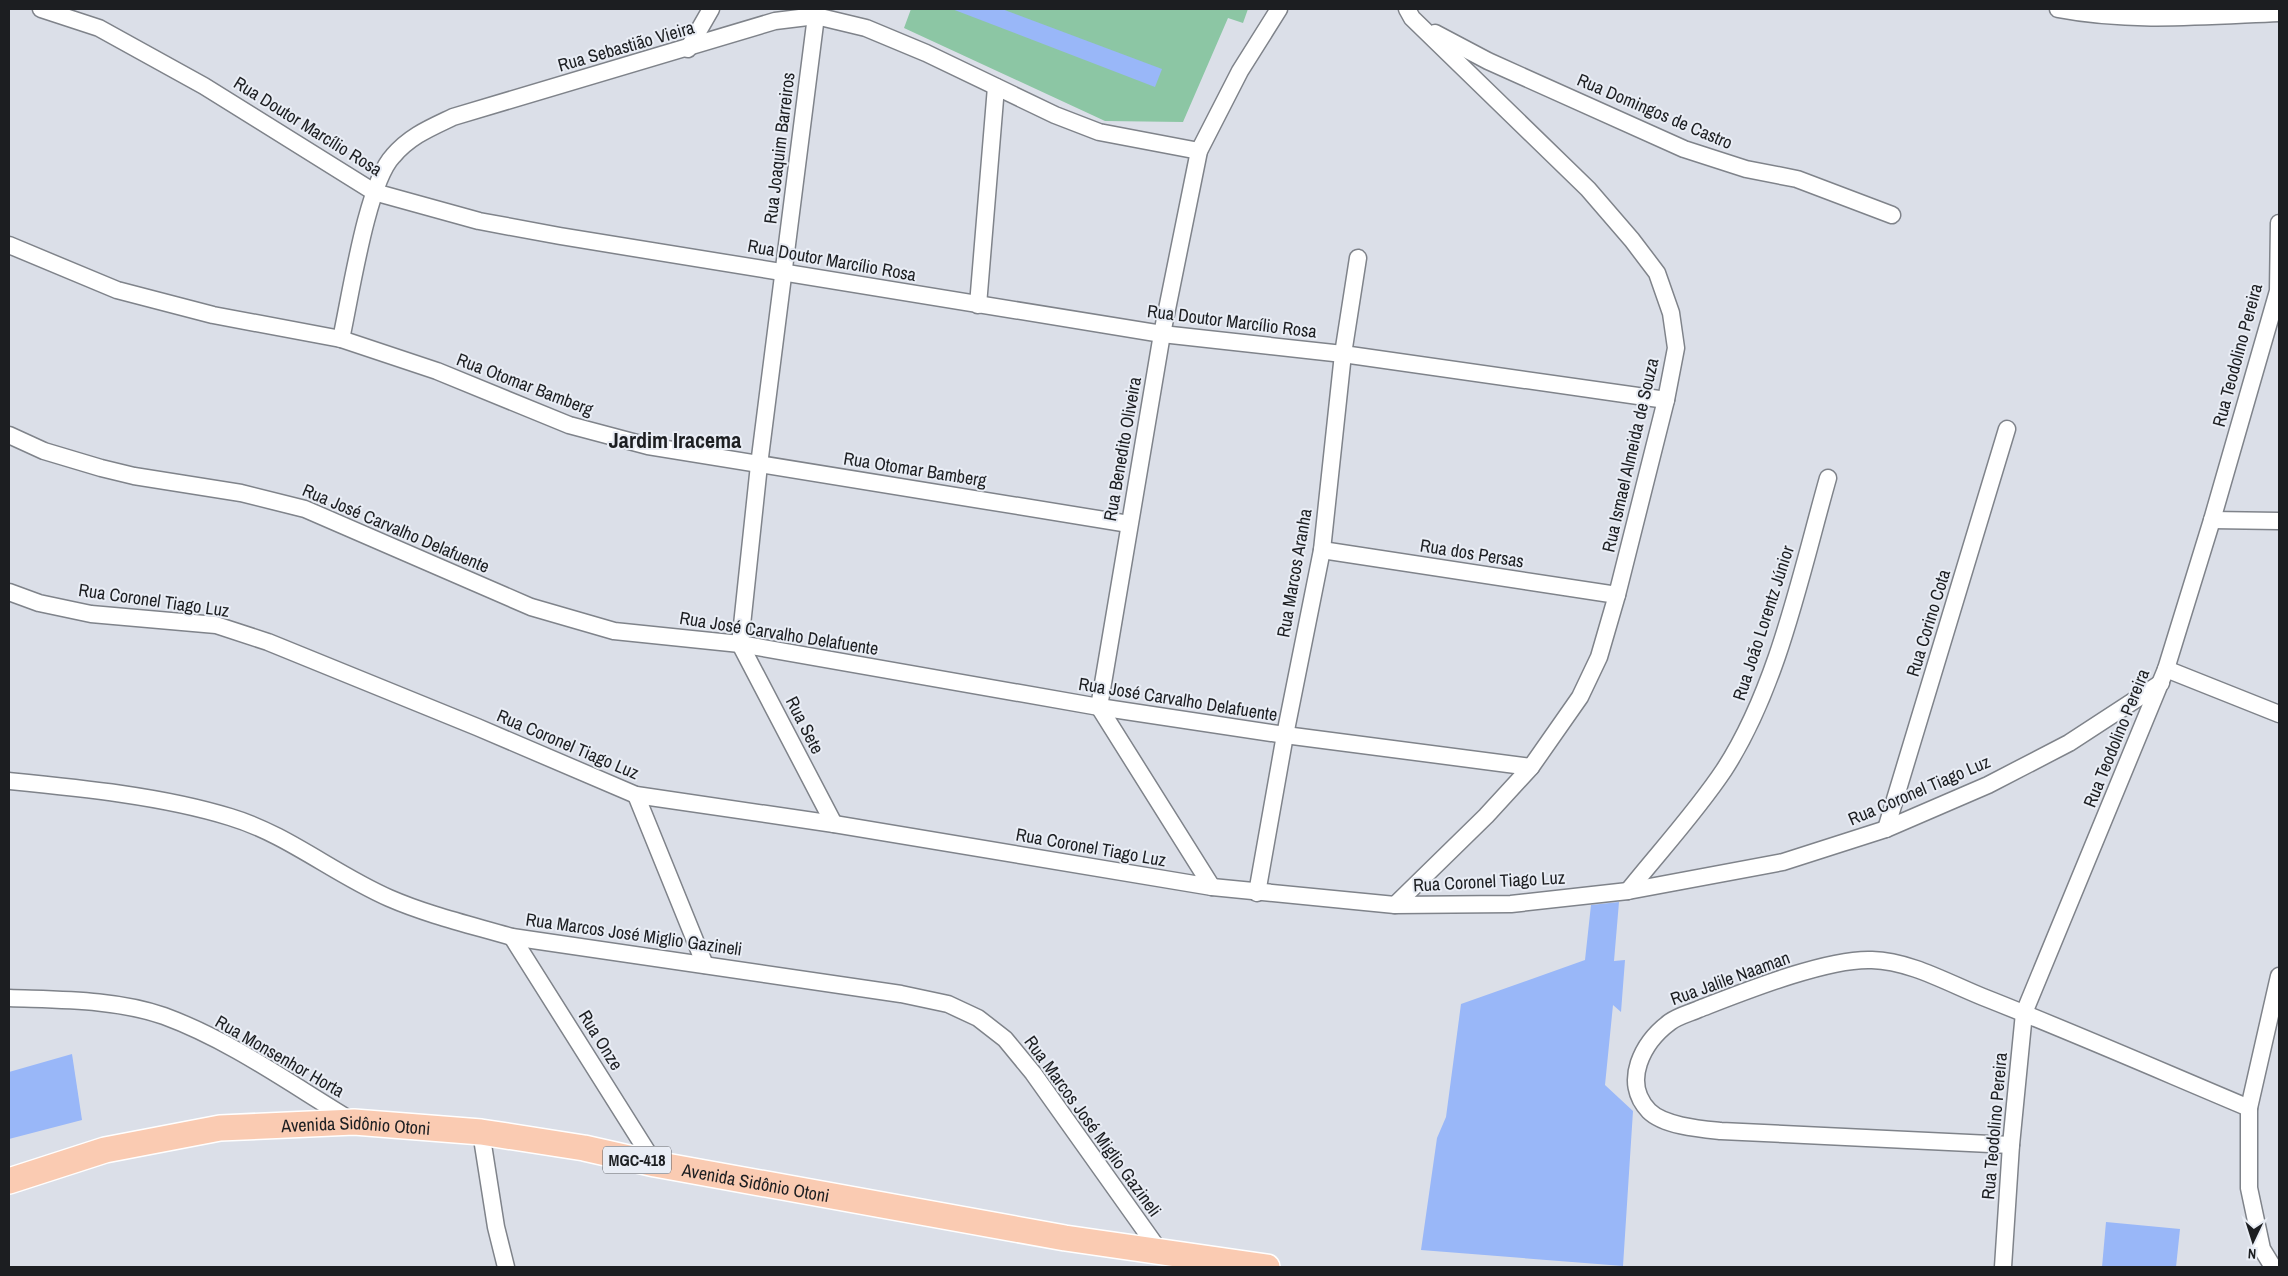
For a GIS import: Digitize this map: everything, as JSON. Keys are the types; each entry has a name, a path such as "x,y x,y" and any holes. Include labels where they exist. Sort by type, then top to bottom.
{"main road":[{"name":"Avenida Sidônio Otoni","path":"9,1181 105,1150 220,1128 354,1122 481,1132 584,1148 655,1164 1065,1238 1161,1253 1221,1265 1259,1267"}],"street":[{"name":"Rua Doutor Marcílio Rosa","path":"41,9 99,28 204,86 374,192 479,221 560,236 1162,334 1343,354 1666,400"},
{"path":"688,49 711,9"},
{"name":"Rua Benedito Oliveira","path":"1099,707 1162,334 1199,151 1240,71 1279,9"},
{"path":"2058,9 2152,17 2279,14"},
{"name":"Rua Domingos de Castro","path":"1410,14 1448,41 1488,61 1684,149 1746,169 1797,178 1892,215"},
{"name":"Rua Ismael Almeida de Souza","path":"1395,905 1486,816 1531,767 1580,697 1599,657 1617,595 1666,400 1676,348 1671,313 1657,273 1632,240 1588,189 1410,14"},
{"name":"Rua Sebastião Vieira","path":"341,339 374,192 391,157 414,135 453,117 688,49 775,21 816,16 866,28 926,53 1055,115 1099,132 1199,151"},
{"name":"Rua Joaquim Barreiros","path":"740,644 759,465 816,16"},
{"path":"978,305 996,87"},
{"name":"Rua Teodolino Pereira","path":"2003,1267 2011,1145 2024,1013 2164,676 2279,291 2279,223"},
{"name":"Rua Otomar Bamberg","path":"9,245 117,290 213,316 341,339 437,371 569,425 648,446 1129,524"},
{"name":"Rua Marcos Aranha","path":"1257,893 1284,735 1322,550 1343,354 1358,258"},
{"name":"Rua Corino Cota","path":"1886,830 2007,429"},
{"path":"9,435 44,451"},
{"path":"9,447 44,451"},
{"name":"Rua José Carvalho Delafuente","path":"44,451 134,476 241,492 305,509 530,607 614,631 740,644 1099,707 1284,735 1531,767"},
{"name":"Rua João Lorentz Júnior","path":"1628,891 1724,770 1751,722 1777,656 1828,478"},
{"path":"2212,520 2279,521"},
{"name":"Rua dos Persas","path":"1322,550 1617,595"},
{"name":"Rua Coronel Tiago Luz","path":"9,592 39,602 91,614 216,625 268,642 477,727 636,795 834,824 1212,887 1257,893 1395,905 1511,904 1628,891 1782,862 1886,830 1988,785 2069,744 2164,676"},
{"name":"Rua Sete","path":"740,644 834,824"},
{"path":"2164,676 2279,714"},
{"path":"1099,707 1212,887"},
{"name":"Rua Marcos José Miglio Gazineli","path":"9,781 167,802 231,817 282,839 389,898 452,920 512,936 901,994 948,1004 978,1018 1005,1039 1033,1073 1161,1253"},
{"path":"636,795 705,965"},
{"name":"Rua Onze","path":"512,936 655,1164"},
{"name":"Rua Jalile Naaman","path":"2011,1145 1722,1131 1679,1126 1649,1111 1636,1087 1637,1064 1650,1041 1671,1021 1796,975 1841,963 1872,960 1906,966 2024,1013 2249,1108"},
{"path":"2273,1267 2262,1249 2249,1188 2249,1108 2279,976"},
{"name":"Rua Monsenhor Horta","path":"9,998 102,1003 162,1016 220,1040 354,1122"},
{"path":"481,1132 496,1227 506,1267"}],"green space":[{"path":"911,9 1248,9 1243,23 1228,18 1183,122 1105,121 904,28"}],"building":[{"path":"952,9 1002,9 1162,69 1155,87"},
{"path":"1619,902 1614,961 1625,960 1621,1012 1613,1005 1605,1085 1633,1111 1623,1266 1421,1250 1437,1138 1446,1117 1461,1004 1585,960 1591,905"},
{"path":"72,1054 82,1120 9,1139 9,1072"},
{"path":"2106,1222 2180,1229 2176,1267 2102,1267"}],"district":[{"name":"Jardim Iracema","path":"675,440"}]}
